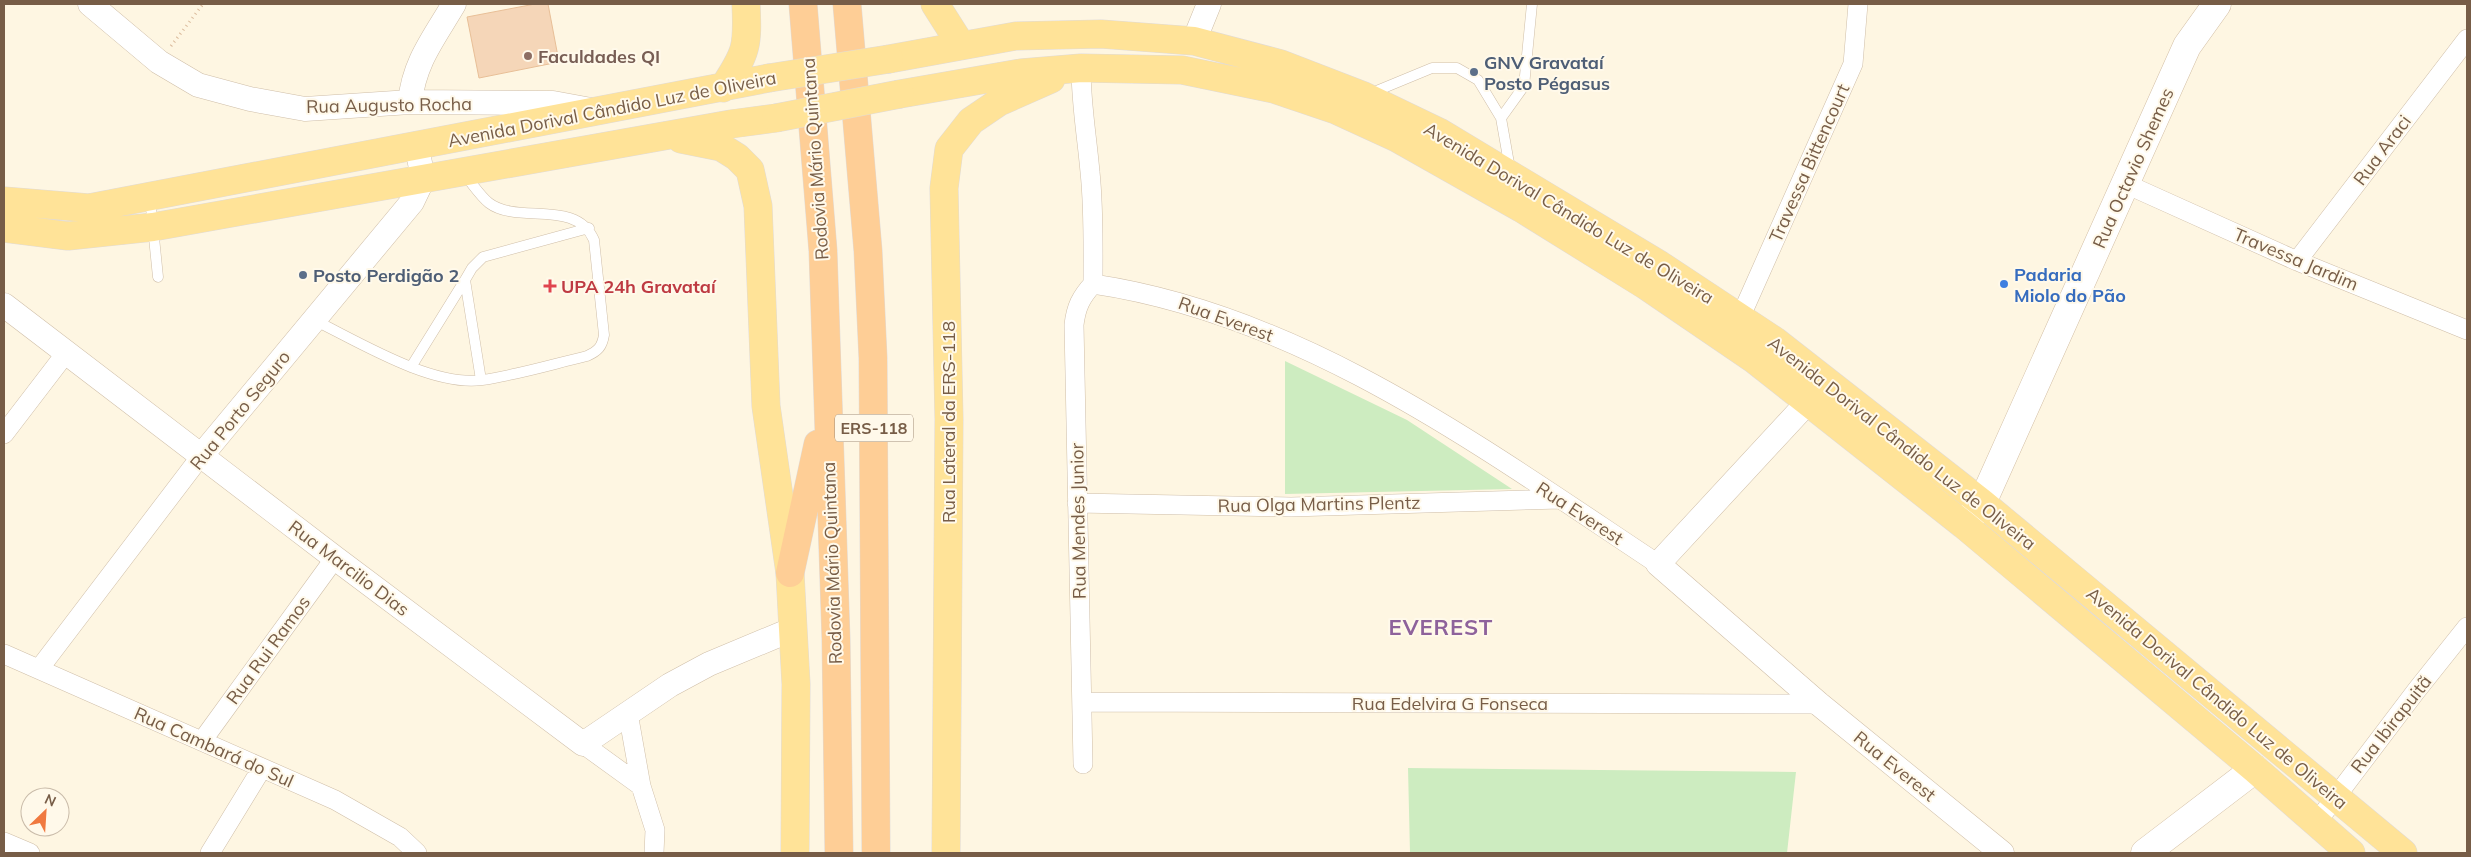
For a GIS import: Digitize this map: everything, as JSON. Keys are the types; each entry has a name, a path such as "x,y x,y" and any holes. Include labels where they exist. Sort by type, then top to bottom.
{"highway":[{"name":"Rodovia Mário Quintana","path":"803,4 823,251 836,639 839,853"},
{"name":"ERS-118","path":"847,4 868,251 873,358 876,853"},
{"path":"790,573 827,404"}],"main road":[{"path":"723,88 744,54 748,38 746,4"},
{"path":"935,4 961,45"},
{"name":"Rua Octavio Shemes","path":"1964,525 1982,503 2187,46 2217,4"},
{"name":"Avenida Dorival Cândido Luz de Oliveira","path":"4,202 89,208 417,147 769,78 1016,36 1102,34 1194,41 1281,64 1364,96 1439,132 1660,265 1774,341 1982,503 2403,853"},
{"name":"Avenida Dorival Cândido Luz de Oliveira","path":"4,228 68,236 153,227 731,124 776,118 1021,73 1082,68 1182,70 1274,89 1336,110 1389,134 1522,208 1645,285 1755,360 1807,403 1964,525 2256,769 2351,853"},
{"name":"Rua Lateral da ERS-118","path":"946,853 949,419 944,188 949,149 971,121 999,102 1025,89 1082,68"},
{"path":"669,136 721,147 737,157 750,170 758,206 766,406 790,573 796,684 795,853"},
{"path":"2145,853 2256,769"}],"street":[{"name":"Rua Augusto Rocha","path":"90,4 159,62 198,86 250,100 296,107 353,107 410,102 553,103 598,111"},
{"path":"410,102 412,82 418,64 454,4"},
{"path":"1194,41 1209,4"},
{"name":"Travessa Bittencourt","path":"1740,318 1853,64 1858,4"},
{"name":"Rua Araci","path":"2297,261 2467,39"},
{"path":"1082,68 1082,118 1090,171 1094,220 1093,284"},
{"path":"417,147 423,179"},
{"name":"Rua Porto Seguro","path":"39,670 201,456 396,224 412,202 423,179"},
{"name":"Travessa Jardim","path":"2126,184 2297,261 2467,330"},
{"name":"Rua Everest","path":"1093,284 1182,301 1250,326 1341,367 1434,419 1658,564 1819,704 2002,853"},
{"name":"Rua Mendes Junior","path":"1082,764 1074,325 1081,297 1093,284"},
{"name":"Rua Marcilio Dias","path":"4,305 335,558 641,786"},
{"path":"4,434 66,353"},
{"path":"1658,564 1807,403"},
{"name":"Rua Olga Martins Plentz","path":"1077,503 1291,507 1560,499"},
{"name":"Rua Rui Ramos","path":"202,741 335,558"},
{"name":"Rua Ibirapuitã","path":"2316,823 2467,627"},
{"path":"583,744 670,685 709,664 793,628"},
{"name":"Rua Cambará do Sul","path":"4,654 335,800 400,837 417,853"},
{"name":"Rua Edelvira G Fonseca","path":"1082,702 1819,704"},
{"path":"628,712 641,786 656,830 654,853"},
{"path":"210,853 262,768"},
{"path":"4,842 30,853"}],"lane":[{"path":"1501,118 1524,86 1532,4"},
{"path":"1364,96 1432,68 1457,68 1478,80 1501,118 1511,174"},
{"path":"314,320 411,367 446,378 481,380 587,356 597,352 603,344 604,335 594,240 589,228 568,217 503,209 490,204 462,172"},
{"path":"150,197 158,277"},
{"path":"411,367 472,268 483,257 589,228"},
{"path":"465,280 481,380"}],"path":[{"path":"159,62 203,4"}],"green space":[{"path":"1285,361 1407,420 1512,489 1285,494"},
{"path":"1408,768 1796,772 1787,853 1410,853"}],"building":[{"path":"535,4 548,4 559,62 479,78 467,17"}],"place":[{"name":"Faculdades QI","path":"528,56"},
{"name":"GNV Gravataí Posto Pégasus","path":"1474,72"},
{"name":"Posto Perdigão 2","path":"303,275"},
{"name":"Padaria Miolo do Pão","path":"2004,284"},
{"name":"UPA 24h Gravataí","path":"550,286"}],"district":[{"name":"EVEREST","path":"1441,627"}]}
